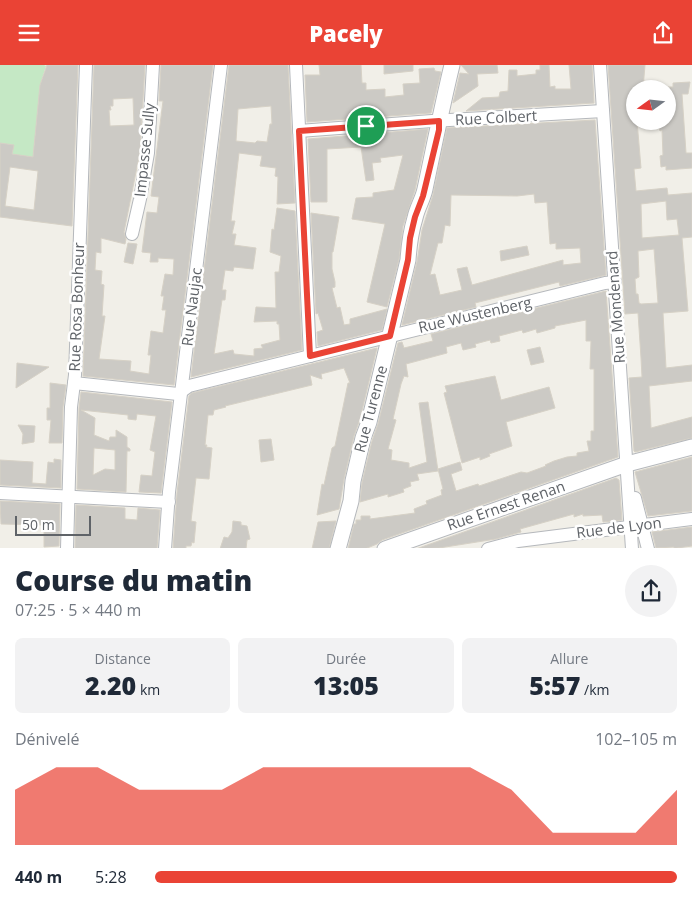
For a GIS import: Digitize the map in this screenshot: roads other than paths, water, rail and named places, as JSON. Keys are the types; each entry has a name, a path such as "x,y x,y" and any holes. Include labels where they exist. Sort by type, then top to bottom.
{"street":[{"name":"Rue Rosa Bonheur","path":"68,548 71,407 74,383 86,65"},
{"name":"Impasse Sully","path":"132,234 148,153 153,65"},
{"name":"Rue Naujac","path":"165,548 181,392 221,65"},
{"path":"296,65 310,356"},
{"name":"Rue Turenne","path":"338,548 351,501 353,481 363,438 369,421 408,260 413,224 423,196 439,130 439,121 452,65"},
{"name":"Rue Mondenard","path":"600,65 627,464 636,526 632,548"},
{"name":"Rue Colbert","path":"299,131 603,111"},
{"name":"Rue Wustenberg","path":"74,383 174,394 181,392 189,386 605,283 615,283"},
{"name":"Rue Ernest Renan","path":"393,547 627,464 692,447"},
{"path":"0,493 169,502"},
{"name":"Rue de Lyon","path":"492,548 518,541 692,519"},
{"path":"636,526 647,548"}]}
